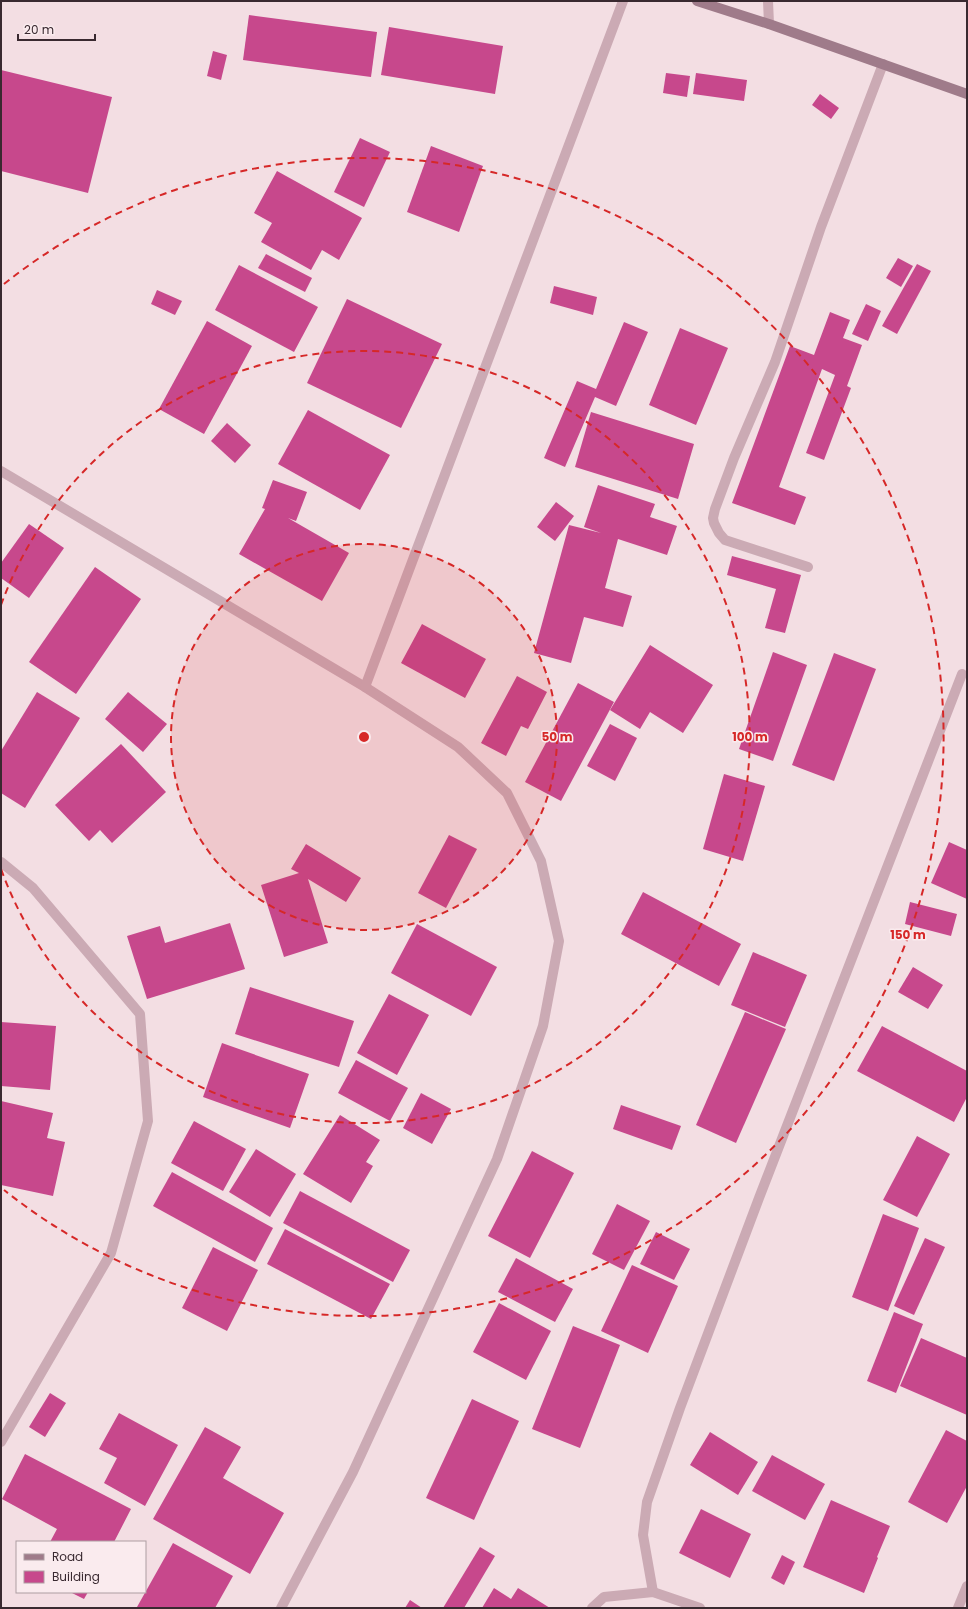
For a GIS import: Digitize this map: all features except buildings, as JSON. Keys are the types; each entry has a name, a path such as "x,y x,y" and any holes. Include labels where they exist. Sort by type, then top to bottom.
{"main road":[{"path":"697,1 769,24 967,94"}],"street":[{"path":"365,687 623,1"},
{"path":"768,1 769,24"},
{"path":"808,567 725,540 719,533 714,523 715,509 734,458 775,362 821,227 883,64"},
{"path":"1,471 365,687 458,747 507,793 541,861 559,941 543,1026 497,1159 353,1472 281,1608"},
{"path":"653,1592 643,1535 647,1502 680,1408 759,1198 962,674"},
{"path":"1,862 33,888 140,1014 148,1121 111,1253 1,1442"},
{"path":"958,1608 967,1586"},
{"path":"592,1608 604,1597 653,1592 700,1608"}]}
